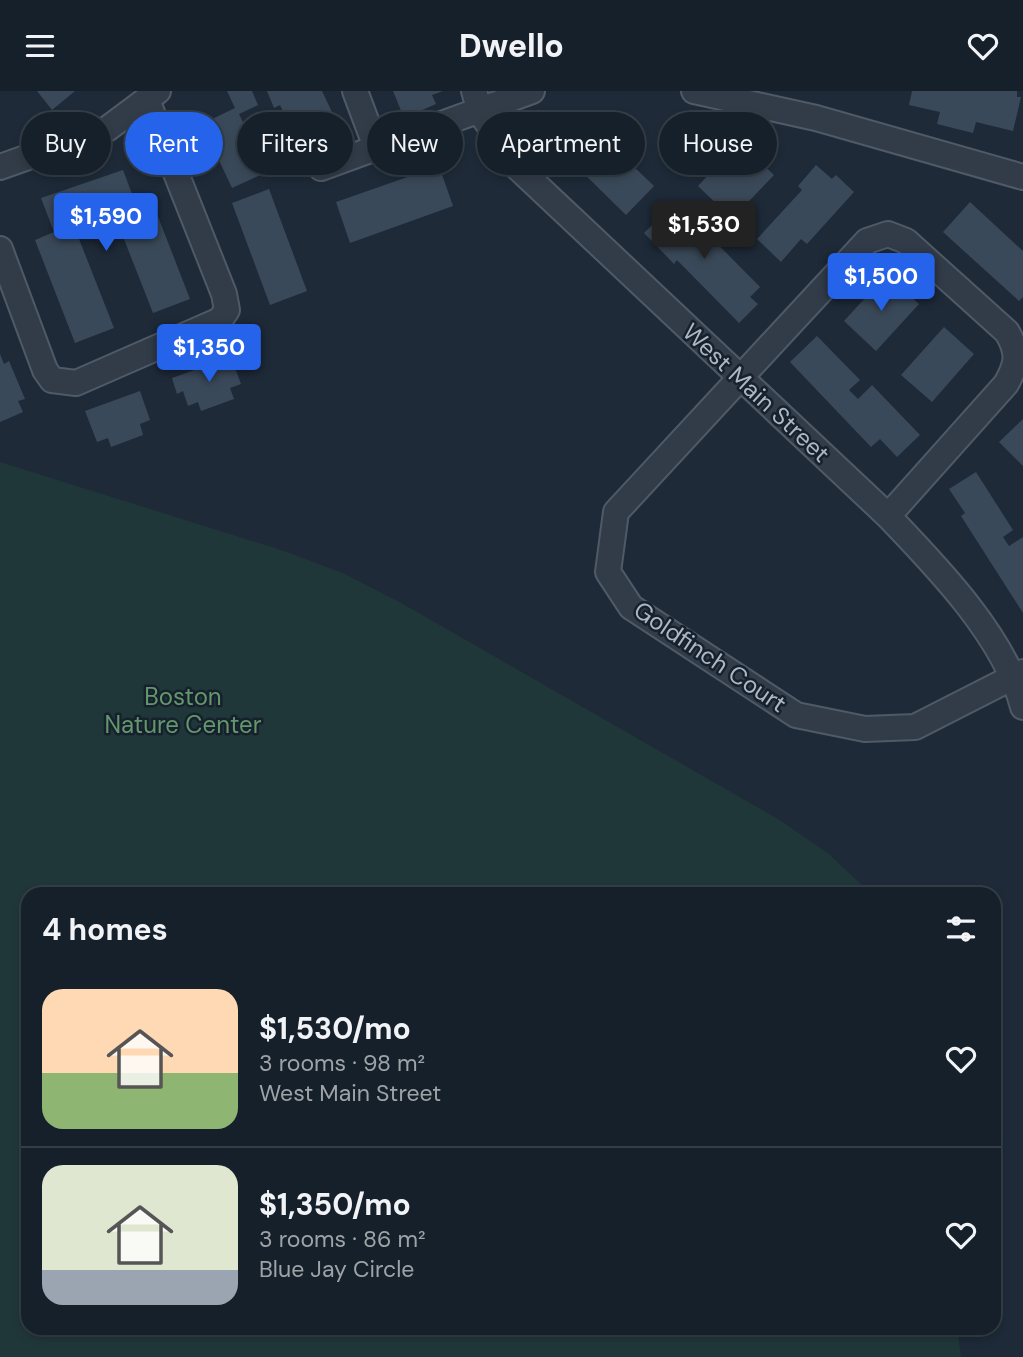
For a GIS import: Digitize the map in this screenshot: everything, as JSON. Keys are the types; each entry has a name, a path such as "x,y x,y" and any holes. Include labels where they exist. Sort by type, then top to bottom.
{"street":[{"path":"355,91 367,123"},
{"path":"455,112 477,102 532,91"},
{"path":"694,91 816,118 1023,177"},
{"path":"0,167 107,129 152,96 224,294 227,310 220,320 76,383 52,380 45,370 0,249"},
{"name":"West Main Street","path":"477,102 517,167 888,516 944,574 1018,675 1023,707"},
{"name":"Goldfinch Court","path":"888,516 1006,384 1016,366 1017,348 1007,332 906,241 888,234 867,241 616,512 608,572 631,607 796,715 865,729 915,727 1018,675"}],"green space":[{"name":"Boston Nature Center","path":"0,462 284,551 345,574 403,604 778,819 829,854 864,887 21,887 21,1335 958,1335 961,1357 0,1357"}],"building":[{"path":"37,91 75,91 52,110"},
{"path":"227,91 252,91 258,105 237,112 237,175 260,175 232,188 223,169 223,114 235,108"},
{"path":"267,91 322,91 332,112 283,112 280,105 274,108"},
{"path":"393,91 443,91 432,95 436,104 418,112 402,112"},
{"path":"912,91 1017,91 1017,97 1021,97 1013,131 976,122 973,133 937,124 940,112 909,105"},
{"path":"816,165 832,179 836,175 854,192 807,244 801,239 781,262 757,239 802,190 798,186"},
{"path":"123,170 135,202 150,196 190,299 153,313 109,201 70,216 114,328 75,343 35,240 54,232 41,198"},
{"path":"413,175 442,175 453,206 350,243 336,202"},
{"path":"585,175 643,175 654,186 626,215"},
{"path":"708,175 774,175 732,219 698,186"},
{"path":"269,189 307,291 270,305 232,203"},
{"path":"676,202 760,287 750,297 758,304 739,323 677,260 674,264 644,233"},
{"path":"970,202 1023,251 1023,297 1019,301 943,232"},
{"path":"887,274 919,304 876,351 844,321"},
{"path":"944,327 974,354 932,402 901,375"},
{"path":"817,336 860,380 849,390 858,399 872,385 920,435 897,457 880,439 871,447 790,362"},
{"path":"0,354 4,364 9,361 25,399 18,401 23,412 0,422"},
{"path":"231,357 241,384 230,388 234,399 201,411 198,402 188,406 183,391 177,394 172,378"},
{"path":"140,391 150,420 140,424 143,435 111,447 108,438 97,442 85,411"},
{"path":"1023,419 1023,466 999,442"},
{"path":"976,472 1013,530 1003,537 1009,546 1023,537 1023,613 961,516 965,513 949,489"}]}
